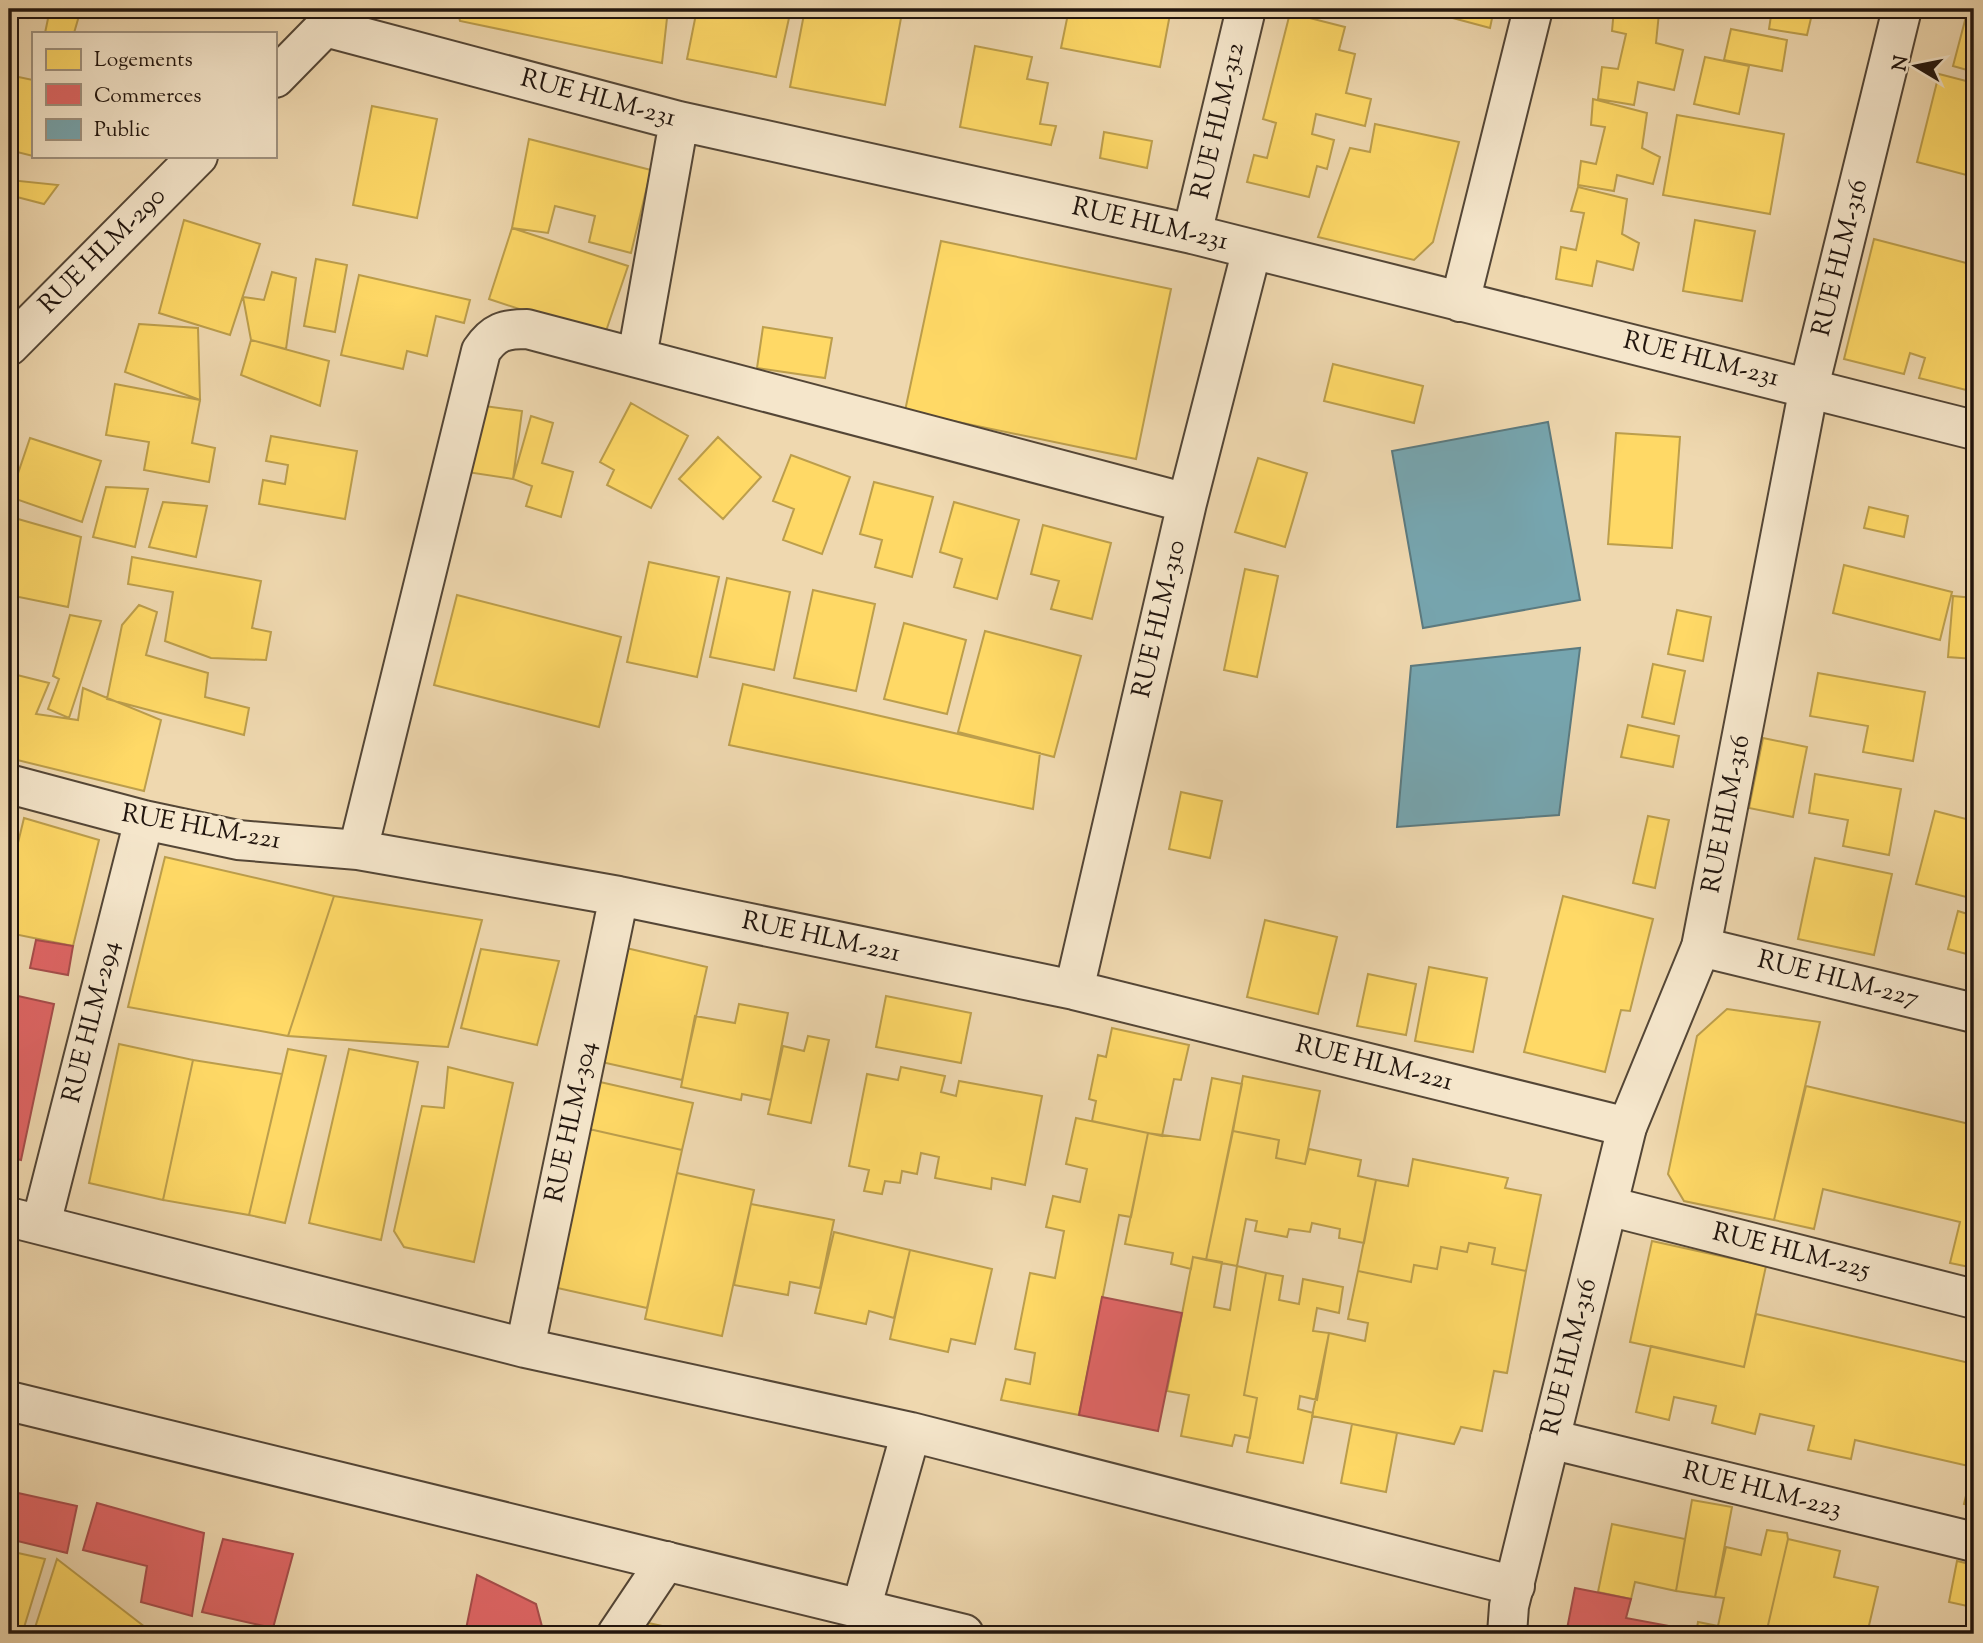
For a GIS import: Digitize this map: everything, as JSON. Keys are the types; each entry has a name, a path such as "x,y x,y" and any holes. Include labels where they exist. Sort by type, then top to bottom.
{"street":[{"name":"RUE HLM-312","path":"1192,234 1246,9"},
{"path":"1460,302 1534,9"},
{"name":"RUE HLM-316","path":"1506,1615 1627,1127 1701,947 1809,387 1902,9"},
{"name":"RUE HLM-231","path":"331,18 679,121 1192,234 1974,430"},
{"path":"276,77 331,18"},
{"path":"637,357 679,121"},
{"name":"RUE HLM-290","path":"9,346 196,158"},
{"name":"RUE HLM-310","path":"1074,990 1187,503 1252,249"},
{"path":"358,850 481,351 492,336 506,329 527,329 637,357 1187,503"},
{"name":"RUE HLM-221","path":"9,784 144,820 238,840 358,850 619,896 1074,990 1627,1127"},
{"name":"RUE HLM-294","path":"25,1220 144,820"},
{"name":"RUE HLM-304","path":"525,1348 619,896"},
{"name":"RUE HLM-227","path":"1701,947 1974,1013"},
{"name":"RUE HLM-225","path":"1608,1206 1974,1298"},
{"path":"25,1220 525,1348 911,1432 1506,1615"},
{"path":"9,1401 964,1634"},
{"path":"861,1609 911,1432"},
{"name":"RUE HLM-223","path":"1550,1439 1974,1542"},
{"path":"617,1634 666,1561"}],"building: Logements":[{"path":"50,9 81,9 74,32 45,32"},
{"path":"457,9 668,9 662,63 460,21"},
{"path":"697,9 791,9 776,77 687,59"},
{"path":"805,9 855,9 901,18 885,105 790,87"},
{"path":"1069,9 1171,9 1160,67 1061,48"},
{"path":"1451,9 1494,9 1490,28 1449,17"},
{"path":"1614,9 1659,13 1656,43 1683,50 1674,90 1638,82 1634,105 1598,99 1602,67 1618,69 1626,34 1612,31"},
{"path":"1772,9 1800,9 1799,11 1812,14 1807,35 1769,29"},
{"path":"1968,9 1974,9 1974,72 1953,66"},
{"path":"1290,13 1345,27 1339,50 1355,54 1346,93 1371,99 1365,126 1316,114 1312,134 1334,140 1327,169 1317,166 1309,197 1247,182 1254,155 1267,158 1276,123 1263,119"},
{"path":"1731,29 1787,40 1782,71 1724,60"},
{"path":"975,46 1032,57 1027,79 1048,83 1040,124 1056,126 1051,145 960,127"},
{"path":"1705,57 1749,66 1739,114 1694,104"},
{"path":"1939,74 1974,83 1974,177 1917,162"},
{"path":"9,75 32,80 32,156 9,150"},
{"path":"1593,99 1647,113 1642,148 1660,157 1653,184 1617,175 1614,191 1578,185 1581,161 1596,164 1605,127 1591,125"},
{"path":"372,106 437,119 417,218 353,205"},
{"path":"1677,115 1784,134 1770,214 1663,195"},
{"path":"1375,124 1459,142 1433,242 1414,260 1318,237 1350,148 1370,152"},
{"path":"1104,132 1152,141 1147,168 1100,158"},
{"path":"529,139 651,170 631,253 589,242 595,216 555,206 548,233 512,228"},
{"path":"9,165 14,168 9,180"},
{"path":"9,180 58,185 44,204 9,195"},
{"path":"1578,187 1627,199 1622,234 1639,243 1633,270 1597,261 1592,286 1556,279 1561,247 1576,250 1584,213 1571,211"},
{"path":"184,220 260,244 230,335 159,313"},
{"path":"1695,220 1755,231 1742,301 1683,291"},
{"path":"512,228 628,266 604,337 489,299"},
{"path":"1874,239 1974,265 1974,392 1919,378 1925,358 1910,353 1904,374 1844,359"},
{"path":"941,241 1171,289 1136,459 905,411"},
{"path":"316,259 347,265 335,332 304,326"},
{"path":"272,272 296,278 286,349 251,340 243,297 264,300"},
{"path":"359,275 470,300 464,323 436,316 427,356 407,351 403,369 341,355"},
{"path":"139,324 198,328 200,400 125,372"},
{"path":"763,327 832,338 825,378 757,368"},
{"path":"251,340 329,361 320,406 241,375"},
{"path":"1333,364 1423,386 1414,423 1324,401"},
{"path":"115,384 200,400 192,443 215,448 209,482 144,470 149,442 106,435"},
{"path":"631,403 688,436 651,508 607,485 614,470 600,462"},
{"path":"477,405 522,411 513,479 467,472"},
{"path":"531,416 553,423 542,463 573,472 561,517 526,506 532,486 513,479"},
{"path":"1616,433 1680,437 1672,548 1608,544"},
{"path":"271,436 357,451 345,519 259,504 263,480 285,484 288,465 266,461"},
{"path":"718,437 761,477 723,519 679,479"},
{"path":"30,438 101,461 82,522 10,497"},
{"path":"791,455 850,477 822,554 783,540 794,509 773,501"},
{"path":"1258,458 1307,473 1285,547 1235,532"},
{"path":"874,482 933,497 912,577 875,567 882,540 860,534"},
{"path":"106,487 148,489 135,547 93,537"},
{"path":"163,502 207,506 196,557 149,547"},
{"path":"954,502 1019,520 997,599 954,587 962,559 940,552"},
{"path":"1869,507 1908,516 1904,537 1864,528"},
{"path":"11,517 81,537 68,607 9,595"},
{"path":"1043,525 1111,543 1092,619 1051,609 1059,581 1031,574"},
{"path":"132,557 261,581 252,628 271,632 266,660 211,658 165,641 173,592 128,584"},
{"path":"649,562 719,577 697,677 627,662"},
{"path":"1844,565 1952,592 1940,640 1833,613"},
{"path":"1245,569 1278,576 1257,677 1224,670"},
{"path":"727,578 790,592 774,670 710,657"},
{"path":"813,590 875,604 856,691 794,678"},
{"path":"457,595 621,637 599,727 434,685"},
{"path":"1953,596 1974,598 1974,659 1948,657"},
{"path":"139,605 157,612 146,655 208,673 205,697 249,708 244,735 107,699 122,625"},
{"path":"1677,610 1711,617 1703,661 1668,654"},
{"path":"70,615 101,621 69,718 48,709 59,679 53,676"},
{"path":"904,623 966,640 947,714 884,699"},
{"path":"985,631 1081,656 1054,757 958,732"},
{"path":"1653,664 1685,671 1674,724 1642,717"},
{"path":"9,673 49,683 36,714 78,720 83,688 161,720 144,791 9,758"},
{"path":"1818,673 1925,692 1913,761 1863,752 1868,726 1810,716"},
{"path":"743,684 1040,753 1033,809 729,745"},
{"path":"1628,725 1679,736 1673,767 1621,757"},
{"path":"1763,738 1807,747 1793,817 1749,808"},
{"path":"1815,774 1901,789 1889,855 1843,846 1848,820 1809,813"},
{"path":"1181,792 1222,801 1210,858 1169,849"},
{"path":"1935,811 1974,821 1974,899 1916,884"},
{"path":"1648,816 1669,820 1655,888 1633,883"},
{"path":"24,818 99,840 73,946 9,933 9,880"},
{"path":"165,857 334,896 288,1036 128,1007"},
{"path":"1815,858 1892,874 1874,955 1798,939"},
{"path":"334,896 482,920 448,1047 288,1036"},
{"path":"1563,896 1653,919 1630,1011 1621,1010 1605,1072 1524,1052"},
{"path":"1958,911 1974,916 1974,956 1948,949"},
{"path":"1265,920 1337,937 1318,1014 1247,997"},
{"path":"622,947 707,967 682,1080 597,1061"},
{"path":"481,949 559,961 537,1045 461,1028"},
{"path":"1429,967 1487,978 1473,1052 1415,1041"},
{"path":"1368,974 1416,984 1406,1035 1357,1026"},
{"path":"886,996 971,1013 961,1063 876,1047"},
{"path":"739,1004 788,1013 771,1100 742,1094 741,1100 681,1087 695,1016 735,1023"},
{"path":"1727,1009 1820,1022 1774,1220 1684,1201 1668,1174 1697,1036"},
{"path":"1112,1028 1189,1045 1181,1080 1174,1079 1162,1136 1092,1121 1096,1101 1089,1099 1098,1055 1106,1057"},
{"path":"808,1036 829,1040 811,1123 768,1114 783,1046 804,1051"},
{"path":"119,1044 193,1060 163,1200 89,1183"},
{"path":"288,1049 326,1056 285,1223 249,1215"},
{"path":"349,1049 418,1062 381,1240 309,1223"},
{"path":"193,1060 282,1074 249,1215 163,1200"},
{"path":"448,1067 513,1083 474,1262 404,1247 394,1231 422,1106 444,1108"},
{"path":"901,1067 945,1076 941,1092 956,1096 959,1081 1042,1096 1025,1185 992,1178 991,1189 935,1178 939,1157 921,1153 917,1174 902,1171 900,1183 885,1181 882,1194 864,1191 869,1170 849,1166 867,1074 898,1080"},
{"path":"1243,1076 1320,1091 1305,1164 1276,1158 1279,1140 1233,1131"},
{"path":"1212,1078 1242,1084 1206,1260 1193,1257 1191,1269 1171,1264 1173,1253 1125,1244 1148,1133 1200,1140"},
{"path":"600,1082 693,1103 682,1150 589,1129"},
{"path":"1806,1086 1974,1125 1974,1268 1950,1263 1960,1222 1823,1189 1814,1229 1774,1220"},
{"path":"1076,1118 1148,1133 1131,1217 1119,1215 1079,1415 1001,1400 1006,1379 1030,1384 1035,1353 1015,1349 1030,1273 1055,1278 1064,1231 1046,1227 1053,1196 1080,1202 1087,1169 1066,1164"},
{"path":"589,1129 682,1150 647,1308 553,1287"},
{"path":"1233,1131 1279,1140 1276,1158 1305,1164 1309,1149 1361,1160 1358,1176 1376,1180 1364,1243 1339,1238 1340,1229 1312,1223 1310,1232 1289,1229 1287,1237 1255,1231 1257,1221 1246,1219 1237,1266 1206,1260"},
{"path":"1413,1159 1508,1178 1505,1188 1541,1195 1526,1271 1492,1264 1495,1248 1469,1243 1467,1252 1441,1247 1437,1269 1414,1265 1411,1282 1358,1271 1376,1180 1408,1186"},
{"path":"677,1173 754,1190 722,1336 645,1319"},
{"path":"751,1204 834,1220 820,1288 790,1282 788,1295 734,1285"},
{"path":"834,1232 910,1250 894,1318 869,1311 866,1324 815,1313"},
{"path":"1652,1241 1766,1266 1744,1367 1630,1342"},
{"path":"1469,1243 1495,1248 1492,1264 1526,1271 1507,1373 1494,1371 1482,1431 1461,1427 1454,1444 1312,1416 1329,1333 1365,1341 1368,1323 1348,1319 1358,1271 1411,1282 1414,1265 1437,1269 1441,1247 1467,1252"},
{"path":"910,1250 992,1269 975,1344 951,1339 948,1352 890,1339"},
{"path":"1193,1257 1222,1262 1214,1307 1230,1310 1237,1266 1266,1273 1244,1395 1257,1398 1250,1438 1235,1435 1232,1446 1181,1436 1189,1395 1167,1391"},
{"path":"1266,1273 1283,1276 1279,1300 1299,1304 1303,1279 1343,1287 1339,1313 1317,1308 1313,1331 1329,1333 1317,1400 1300,1396 1298,1409 1313,1413 1303,1463 1247,1452 1257,1398 1244,1395"},
{"path":"1756,1314 1974,1364 1974,1506 1964,1504 1973,1467 1855,1440 1851,1459 1808,1450 1814,1426 1760,1414 1755,1434 1712,1423 1716,1406 1674,1397 1669,1420 1636,1412 1651,1346 1744,1367"},
{"path":"1352,1424 1397,1433 1386,1492 1341,1483"},
{"path":"1692,1500 1732,1507 1715,1597 1676,1591"},
{"path":"1612,1524 1685,1539 1676,1591 1635,1582 1631,1599 1598,1592"},
{"path":"1767,1530 1787,1533 1788,1539 1766,1634 1696,1634 1698,1622 1718,1626 1724,1598 1715,1597 1726,1547 1761,1555"},
{"path":"1788,1539 1840,1551 1834,1577 1878,1587 1867,1634 1822,1634 1803,1630 1802,1634 1766,1634"},
{"path":"9,1551 45,1559 22,1634 9,1634"},
{"path":"57,1559 154,1634 33,1634"},
{"path":"1957,1561 1974,1565 1974,1634 1966,1634 1972,1607 1949,1602"},
{"path":"630,1619 699,1634 626,1634"}],"building: Commerces":[{"path":"36,940 73,946 68,975 30,968"},
{"path":"9,994 54,1004 21,1160 9,1157"},
{"path":"1102,1297 1182,1313 1158,1431 1079,1415"},
{"path":"9,1491 77,1506 67,1553 9,1539"},
{"path":"97,1503 204,1533 192,1616 141,1602 147,1566 83,1550"},
{"path":"223,1539 293,1554 273,1628 202,1612"},
{"path":"477,1575 536,1604 544,1634 465,1634"},
{"path":"1575,1588 1631,1599 1626,1618 1696,1631 1696,1634 1566,1634"}],"building: Public":[{"path":"1548,422 1580,600 1423,628 1392,451"},
{"path":"1580,648 1559,815 1397,827 1411,666"}]}
